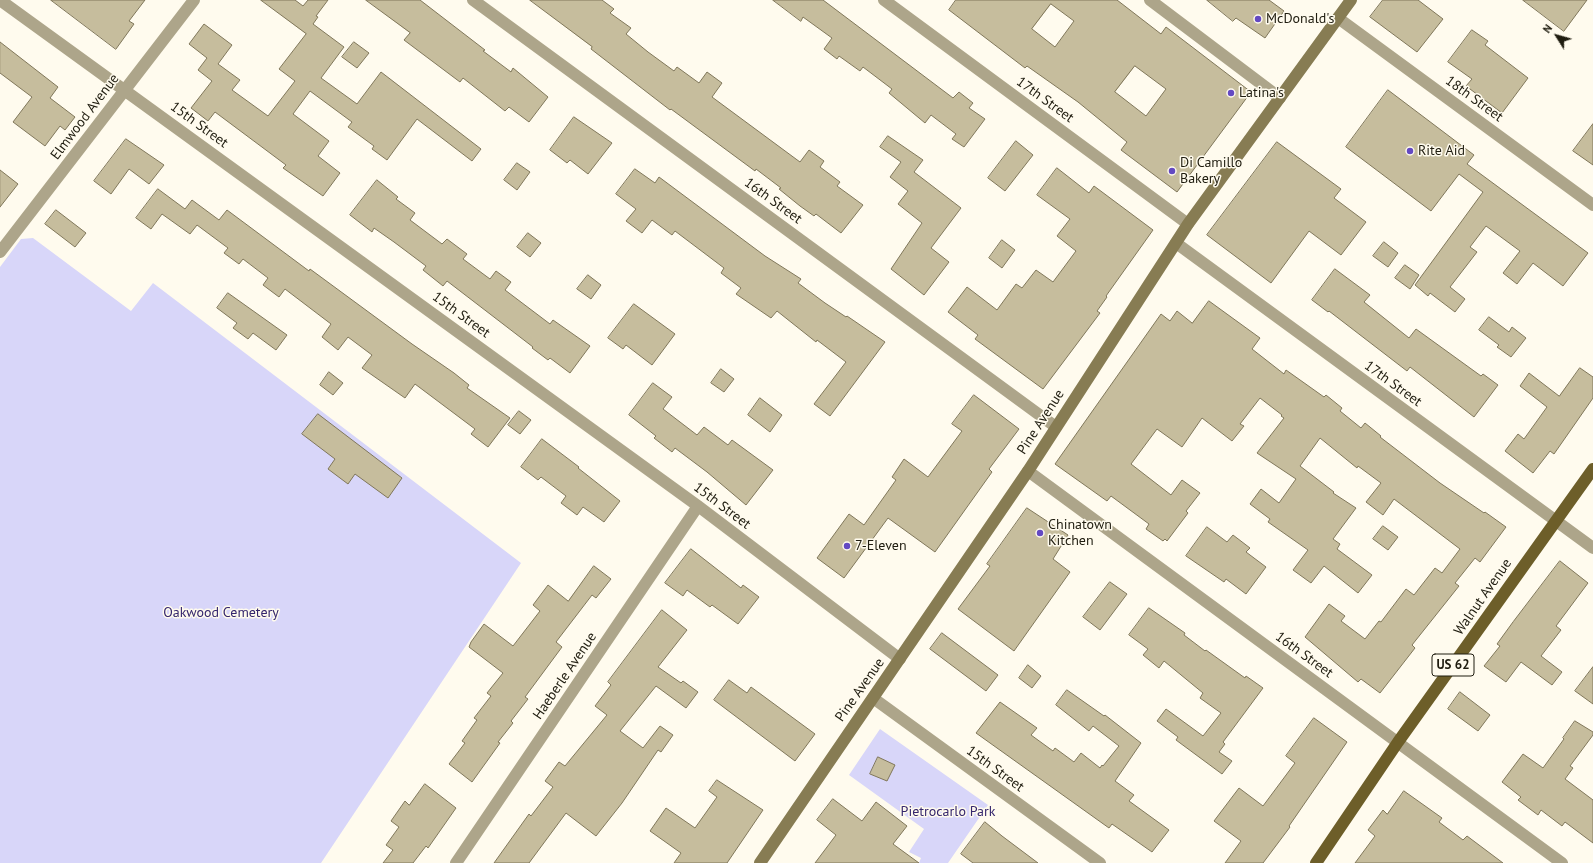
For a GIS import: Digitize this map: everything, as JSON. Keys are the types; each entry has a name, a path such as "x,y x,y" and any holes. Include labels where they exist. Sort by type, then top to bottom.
{"main road":[{"name":"Pine Avenue","path":"760,863 1028,471 1188,224 1350,0"},
{"name":"Walnut Avenue","path":"1316,863 1398,742 1593,469"}],"street":[{"name":"15th Street","path":"0,0 125,89 698,506 900,659"},
{"name":"Elmwood Avenue","path":"0,252 194,0"},
{"name":"16th Street","path":"472,0 1056,427"},
{"name":"17th Street","path":"884,0 1188,224"},
{"path":"1150,0 1280,98"},
{"name":"18th Street","path":"1338,18 1593,205"},
{"name":"17th Street","path":"1176,243 1593,548"},
{"name":"16th Street","path":"1028,471 1562,863"},
{"name":"Haeberle Avenue","path":"456,863 698,506"},
{"name":"15th Street","path":"873,698 1100,863"}],"green space":[{"name":"Oakwood Cemetery","path":"33,238 131,311 153,283 521,563 321,863 0,863 0,267 21,239"},
{"name":"Pietrocarlo Park","path":"880,729 988,805 948,863 919,863 921,858 909,852 924,829 849,775"}],"building":[{"path":"51,0 145,0 129,21 134,24 116,49"},
{"path":"261,0 295,0 303,6 308,0 328,0 316,16 318,17 313,24 344,47 321,78 357,104 381,72 481,149 472,161 417,119 387,160 372,149 374,146 348,127 352,122 310,91 293,114 329,141 318,156 340,173 323,196 283,168 286,165 215,112 208,121 191,108 212,81 198,70 207,58 189,44 204,24 232,45 218,64 240,80 232,90 268,116 295,81 279,69 306,34"},
{"path":"366,0 420,0 485,50 483,51 511,72 513,68 548,97 529,122 509,107 505,111 463,78 460,82 404,40 410,33"},
{"path":"530,0 602,0 614,9 610,13 631,28 626,34 648,52 674,71 677,67 699,83 707,72 722,83 712,97 800,162 809,150 824,161 820,167 840,182 837,186 863,205 841,233 816,214 814,216 800,206 779,189 781,188 756,169 755,171 671,109 670,110 591,49 592,47"},
{"path":"773,0 823,0 953,98 959,92 973,103 969,108 985,119 964,147 952,139 956,134 931,115 925,123 889,93 892,89 863,67 860,71 839,56 837,59 824,49 832,38 803,17 801,21"},
{"path":"956,0 1117,0 1161,34 1166,27 1251,92 1177,192 1121,150 1127,142 1078,102 1027,66 1025,68 949,10","holes":["1051,4 1074,21 1055,47 1032,29","1135,66 1166,89 1146,116 1115,92"]},
{"name":"McDonald's","path":"1207,0 1269,0 1284,11 1265,38 1236,18 1233,21"},
{"path":"1383,0 1418,0 1443,19 1417,52 1370,17"},
{"path":"1523,0 1587,0 1564,31"},
{"path":"1472,30 1488,41 1485,45 1528,78 1502,113 1466,86 1472,79 1448,62"},
{"path":"0,42 58,87 50,98 75,117 65,130 60,126 45,146 13,122 32,97 0,73"},
{"path":"354,42 369,53 357,68 342,57"},
{"path":"1388,90 1474,155 1467,164 1588,253 1563,286 1533,263 1517,284 1503,273 1520,251 1486,226 1470,247 1477,252 1450,287 1465,299 1455,312 1430,293 1428,296 1415,285 1483,192 1459,174 1431,211 1346,147"},
{"path":"574,117 612,143 588,174 570,160 567,163 550,150"},
{"path":"1593,124 1593,165 1573,151"},
{"path":"888,136 923,160 914,172 961,208 931,248 949,262 924,295 891,269 922,223 898,204 908,191 890,177 901,162 880,147"},
{"path":"126,139 164,165 149,184 129,169 111,194 94,181"},
{"path":"1016,141 1033,155 1005,191 988,178"},
{"path":"1277,142 1341,189 1334,198 1366,222 1341,255 1309,231 1271,283 1207,235"},
{"path":"517,163 530,172 517,190 504,180"},
{"path":"1057,168 1089,193 1094,186 1153,230 1106,296 1107,297 1097,311 1100,313 1043,389 975,339 978,335 948,312 967,287 997,310 1016,284 1022,288 1036,270 1053,282 1076,251 1057,236 1070,219 1037,195"},
{"path":"635,169 655,183 659,177 765,256 801,279 798,283 825,303 885,342 830,416 814,404 846,362 817,340 816,342 777,311 771,318 736,294 741,288 721,273 724,268 675,231 672,235 652,220 642,233 626,221 636,209 616,194"},
{"path":"0,170 18,184 0,207"},
{"path":"377,180 398,197 396,199 415,213 410,220 442,244 447,239 467,254 463,259 490,279 496,271 511,282 505,290 550,324 553,320 590,346 570,373 550,358 548,360 447,281 443,286 423,270 426,266 394,242 374,228 372,232 350,215"},
{"path":"158,189 185,209 192,200 219,220 227,210 309,271 310,269 454,373 469,385 467,388 510,418 488,447 471,434 475,429 415,384 405,398 362,368 372,355 348,337 338,350 322,337 331,324 285,289 279,297 263,285 268,278 243,259 239,264 224,253 228,248 197,225 190,234 162,214 151,229 136,218"},
{"path":"56,210 86,233 75,247 45,224"},
{"path":"528,233 541,243 530,257 517,247"},
{"path":"1002,240 1015,250 1002,268 989,258"},
{"path":"1384,242 1398,253 1388,267 1373,256"},
{"path":"1405,265 1419,275 1410,289 1395,278"},
{"path":"1335,269 1370,295 1364,302 1409,338 1416,329 1481,376 1483,374 1498,385 1474,417 1410,367 1407,371 1329,311 1328,312 1312,300"},
{"path":"588,275 601,285 591,299 577,289"},
{"path":"228,293 287,335 276,350 253,333 248,339 233,328 237,323 217,308"},
{"path":"1209,301 1260,338 1252,349 1284,374 1286,370 1324,397 1326,395 1342,408 1340,411 1361,428 1365,423 1381,436 1380,437 1440,483 1506,527 1480,562 1475,558 1455,583 1459,586 1412,645 1415,648 1380,693 1361,679 1358,682 1305,637 1329,604 1345,616 1341,621 1365,639 1379,621 1381,622 1406,589 1414,595 1435,568 1442,573 1460,549 1394,499 1383,515 1366,502 1381,483 1358,466 1357,468 1320,438 1300,466 1334,492 1333,493 1356,508 1333,539 1340,544 1337,549 1372,575 1358,593 1324,566 1311,583 1293,570 1308,550 1268,522 1270,519 1250,504 1261,489 1279,503 1296,479 1257,453 1284,418 1260,398 1240,424 1244,426 1232,441 1202,418 1182,447 1157,429 1131,464 1171,495 1182,480 1200,493 1186,511 1188,513 1167,541 1165,539 1163,541 1146,529 1149,524 1111,496 1107,501 1055,464 1161,314 1170,321 1177,311 1192,323"},
{"path":"634,304 675,334 652,365 626,345 623,349 608,338"},
{"path":"1489,317 1509,332 1512,327 1526,338 1511,357 1497,347 1499,345 1479,330"},
{"path":"1580,368 1593,377 1593,398 1554,454 1550,451 1533,473 1505,451 1518,434 1524,439 1547,407 1520,386 1529,373 1559,396"},
{"path":"721,369 734,379 724,392 711,383"},
{"path":"329,372 343,383 333,395 320,385"},
{"path":"653,383 672,397 663,409 697,435 704,427 728,445 732,440 773,470 746,505 707,472 675,448 672,452 654,438 656,436 629,415"},
{"path":"974,395 1019,429 989,469 992,472 935,552 888,518 844,578 817,558 849,514 864,525 896,480 892,477 904,459 928,477 962,431 952,424"},
{"path":"760,398 782,415 770,432 748,415"},
{"path":"519,411 531,420 520,434 508,425"},
{"path":"318,414 402,478 388,498 355,474 348,484 328,469 335,459 302,434"},
{"path":"542,439 620,501 604,522 583,507 577,515 561,503 566,496 541,477 538,480 521,467"},
{"path":"1027,508 1068,535 1053,559 1070,572 1014,651 958,609 990,566 987,564"},
{"path":"1383,526 1398,537 1388,550 1373,539"},
{"path":"1207,527 1227,542 1233,535 1250,548 1246,552 1266,567 1246,594 1226,579 1224,582 1186,556"},
{"path":"691,549 741,588 743,585 759,597 738,624 712,605 710,607 687,590 683,596 665,583"},
{"path":"1560,561 1588,583 1556,626 1561,630 1541,656 1562,672 1552,685 1521,662 1506,682 1484,666 1500,646 1497,644"},
{"path":"594,566 611,579 596,598 592,595 556,642 562,647 525,697 528,699 511,721 513,723 498,742 500,743 472,782 449,764 465,743 462,741 477,720 474,718 491,696 487,693 503,673 469,647 471,642 484,624 513,646 540,611 533,605 548,585 568,601"},
{"path":"1110,582 1127,594 1100,630 1083,617"},
{"path":"1149,608 1185,633 1184,635 1205,651 1206,650 1245,678 1246,676 1263,688 1223,742 1225,744 1219,752 1232,761 1222,774 1176,740 1178,737 1157,721 1166,709 1203,736 1221,713 1200,698 1203,693 1164,661 1159,668 1143,655 1148,649 1129,635"},
{"path":"662,610 687,630 658,667 681,683 683,681 698,692 686,708 656,686 620,731 643,748 660,726 673,735 661,752 658,750 622,803 596,836 566,813 529,863 494,863 529,814 531,816 553,787 545,781 559,762 565,766 607,715 595,706 611,685 608,682"},
{"path":"942,633 998,675 986,691 930,649"},
{"path":"1028,665 1041,676 1032,688 1019,678"},
{"path":"1593,667 1593,704 1575,691"},
{"path":"729,680 747,693 751,687 815,734 795,761 714,700"},
{"path":"1067,690 1104,716 1105,715 1141,743 1115,781 1134,795 1129,801 1169,830 1152,852 1112,824 1109,828 976,733 1000,702 1037,728 1031,735 1053,751 1055,748 1074,762 1081,753 1100,768 1119,746 1093,726 1089,731 1056,705"},
{"path":"1460,692 1490,715 1478,731 1448,709"},
{"path":"1314,718 1347,742 1289,826 1290,827 1263,863 1225,863 1241,841 1214,821 1239,788 1263,806 1295,763 1286,756"},
{"path":"1575,721 1593,732 1593,735 1570,766 1573,768 1565,779 1593,800 1593,843 1565,822 1562,826 1541,810 1538,815 1518,800 1521,797 1502,782 1523,754 1543,768"},
{"path":"878,757 895,765 887,781 870,774"},
{"path":"717,780 763,810 727,863 674,863 681,853 650,831 666,808 695,828 717,797 709,791"},
{"path":"425,784 456,808 428,848 426,846 413,863 383,863 393,850 386,845 399,827 391,821 405,801 409,805"},
{"path":"1404,791 1442,818 1439,822 1463,840 1467,836 1503,863 1355,863 1375,836 1368,830 1383,810 1387,814"},
{"path":"833,799 862,821 876,802 907,826 893,844 919,863 815,863 836,835 817,820"},
{"path":"985,822 1038,863 973,863 961,854"}],"place":[{"name":"McDonald's","path":"1258,19"},
{"name":"Latina's","path":"1231,93"},
{"name":"Rite Aid","path":"1410,151"},
{"name":"Di Camillo Bakery","path":"1172,171"},
{"name":"Chinatown Kitchen","path":"1040,533"},
{"name":"7-Eleven","path":"847,546"}]}
